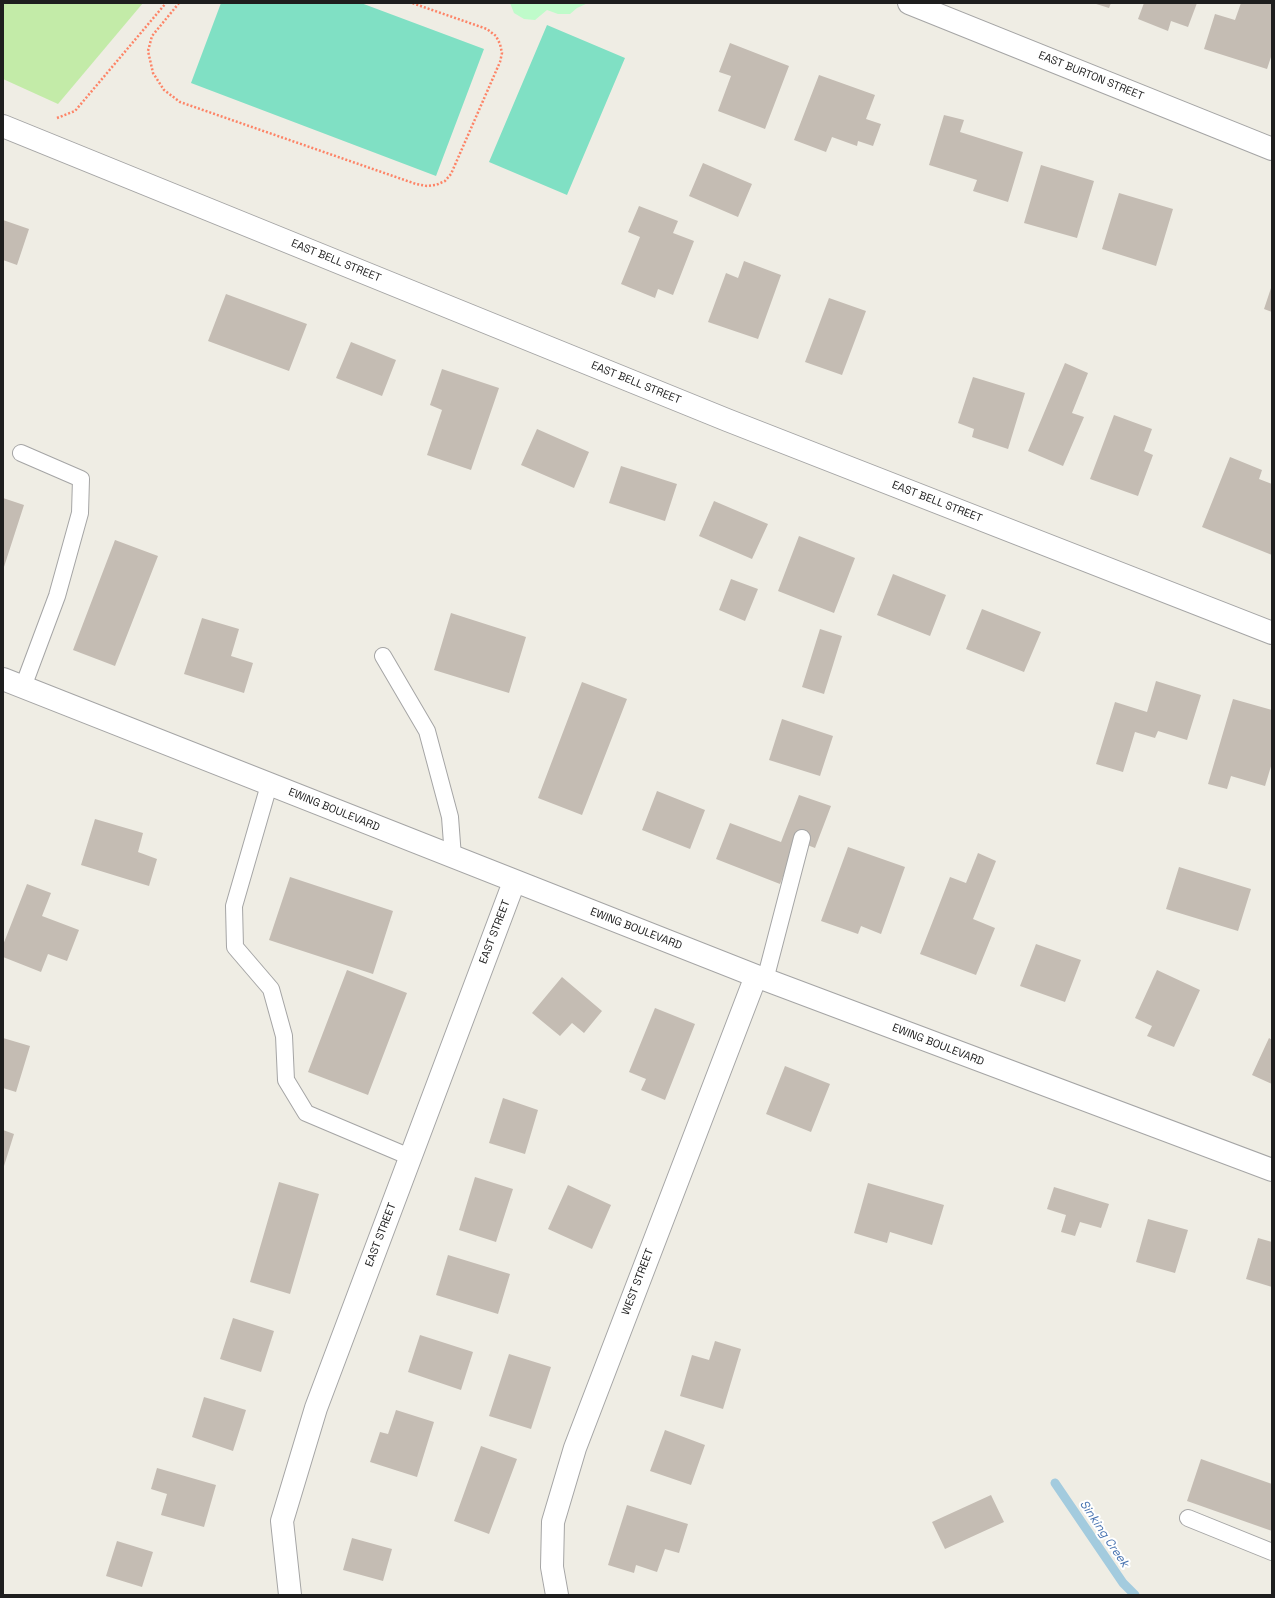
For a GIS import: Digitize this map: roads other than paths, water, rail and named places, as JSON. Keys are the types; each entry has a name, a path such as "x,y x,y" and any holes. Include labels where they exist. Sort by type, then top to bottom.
{"street":[{"name":"EAST BURTON STREET","path":"909,3 1272,149"},
{"name":"EAST BELL STREET","path":"3,126 723,419 1272,633"},
{"name":"EWING BOULEVARD","path":"3,679 760,978 1272,1170"},
{"name":"EAST STREET","path":"290,1595 282,1521 316,1408 514,882"},
{"name":"WEST STREET","path":"557,1595 552,1567 553,1522 575,1448 760,978"}],"lane":[{"path":"22,453 81,479 80,514 57,596 23,687"},
{"path":"383,656 427,731 450,817 453,857"},
{"path":"269,784 234,906 235,947 271,989 284,1036 286,1080 306,1112 410,1157"},
{"path":"760,978 802,838"},
{"path":"1188,1518 1272,1552"}],"waterway":[{"name":"Sinking Creek","path":"1055,1483 1123,1583 1135,1595"}]}
